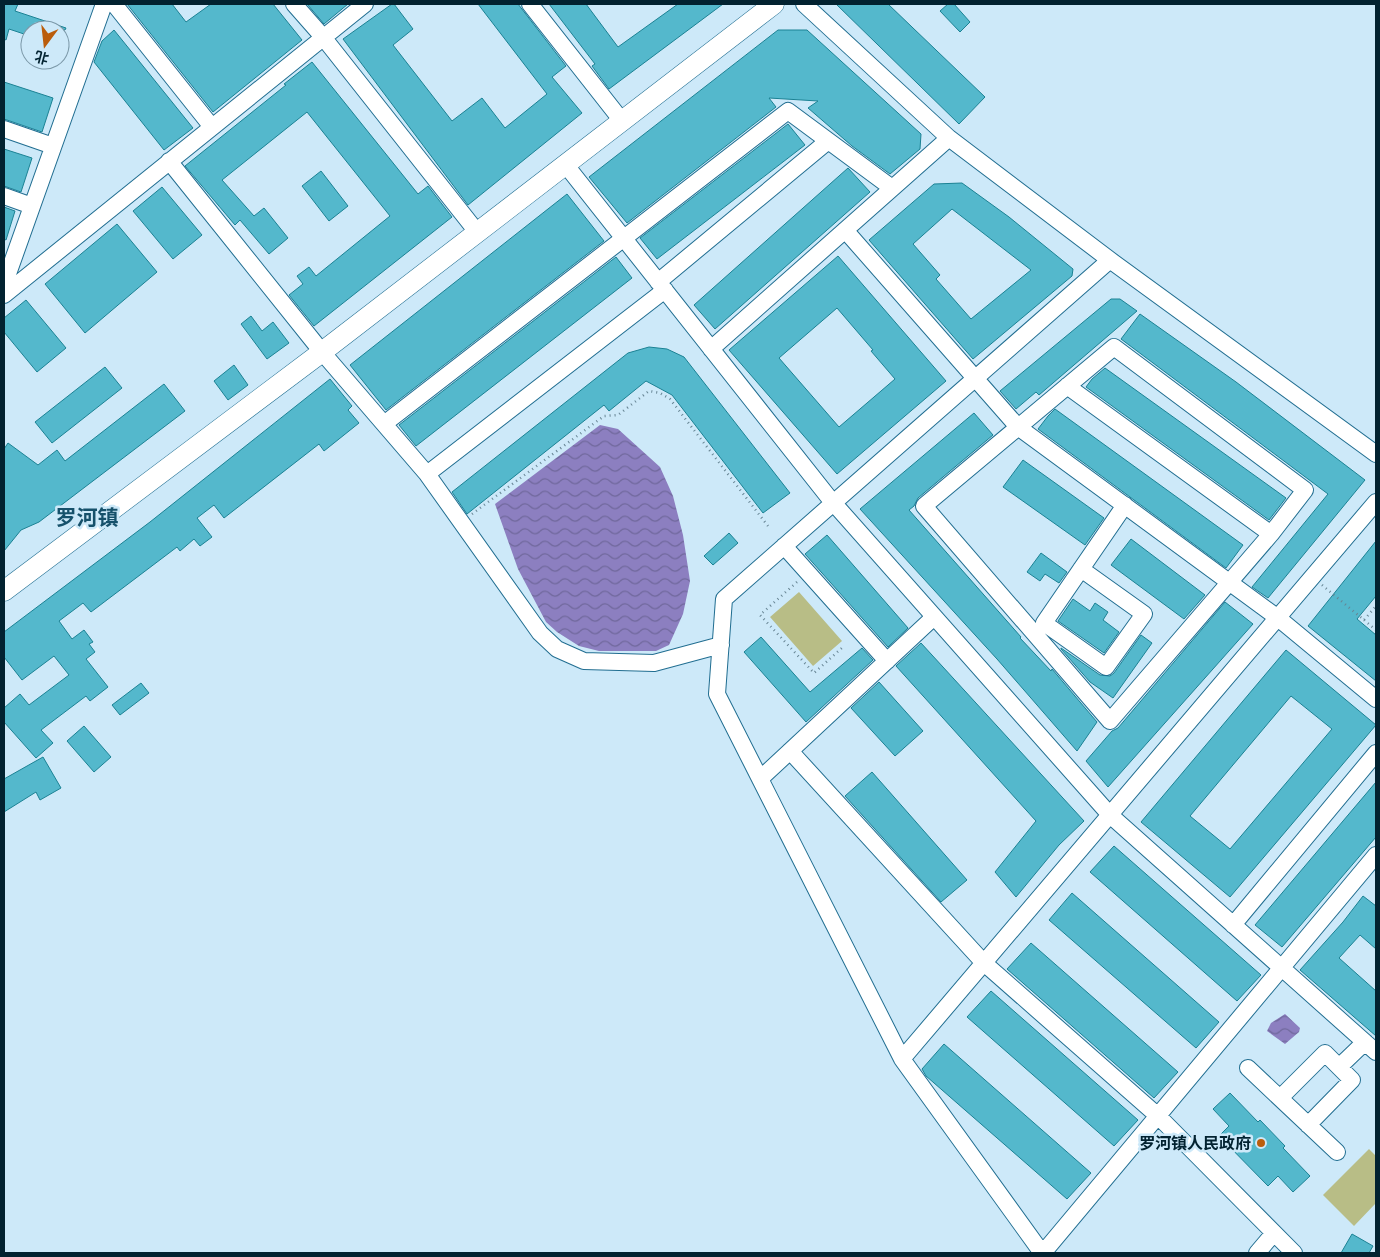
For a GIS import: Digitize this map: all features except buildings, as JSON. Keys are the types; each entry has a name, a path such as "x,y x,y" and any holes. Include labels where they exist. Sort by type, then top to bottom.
{"main road":[{"path":"4,591 322,352 774,4"}],"street":[{"path":"4,285 8,260 32,206 104,4"},
{"path":"114,4 212,127"},
{"path":"294,4 477,232"},
{"path":"4,295 365,4"},
{"path":"530,4 622,120"},
{"path":"804,4 949,138 1110,260 1376,454"},
{"path":"384,424 788,111 892,188"},
{"path":"4,129 53,146"},
{"path":"711,349 949,138"},
{"path":"427,474 661,286 828,141"},
{"path":"169,161 322,352 427,474 540,633 557,650 584,661 654,663 721,645"},
{"path":"565,164 833,503 1110,815 1370,1047 1339,1067"},
{"path":"4,196 32,206"},
{"path":"845,230 1018,427 1278,618 1376,699"},
{"path":"1110,260 724,598 717,694 902,1059 1042,1253 1376,855"},
{"path":"1114,347 1305,490 1271,534 1110,721 924,506 1067,386 1114,347"},
{"path":"1067,386 1271,534"},
{"path":"902,1059 1376,502"},
{"path":"1081,569 1144,614 1106,667 1044,622 1125,505"},
{"path":"784,546 887,661"},
{"path":"760,779 934,617"},
{"path":"790,751 984,963 1158,1116 1294,1253"},
{"path":"1233,925 1376,753"},
{"path":"1280,1098 1325,1053 1352,1080 1308,1124"},
{"path":"1248,1068 1337,1152"},
{"path":"1257,1253 1274,1233"}],"path":[{"path":"461,522 604,416 618,415 649,391 660,393 670,399 768,526"},
{"path":"808,572 760,615 814,673 843,647"},
{"path":"1312,578 1376,630"},
{"path":"1364,620 1376,606"}],"green space":[{"path":"799,592 842,641 813,666 770,617"},
{"path":"1369,1149 1376,1156 1376,1203 1354,1226 1323,1195"}],"water":[{"path":"600,425 618,429 660,467 673,496 683,535 690,581 683,614 669,645 656,651 599,651 579,646 557,632 546,622 518,569 495,504"},
{"path":"1285,1014 1300,1028 1299,1032 1285,1044 1267,1031 1271,1023"}],"place":[{"name":"罗河镇人民政府","path":"1261,1143"}],"district":[{"name":"罗河镇","path":"87,518"}]}
